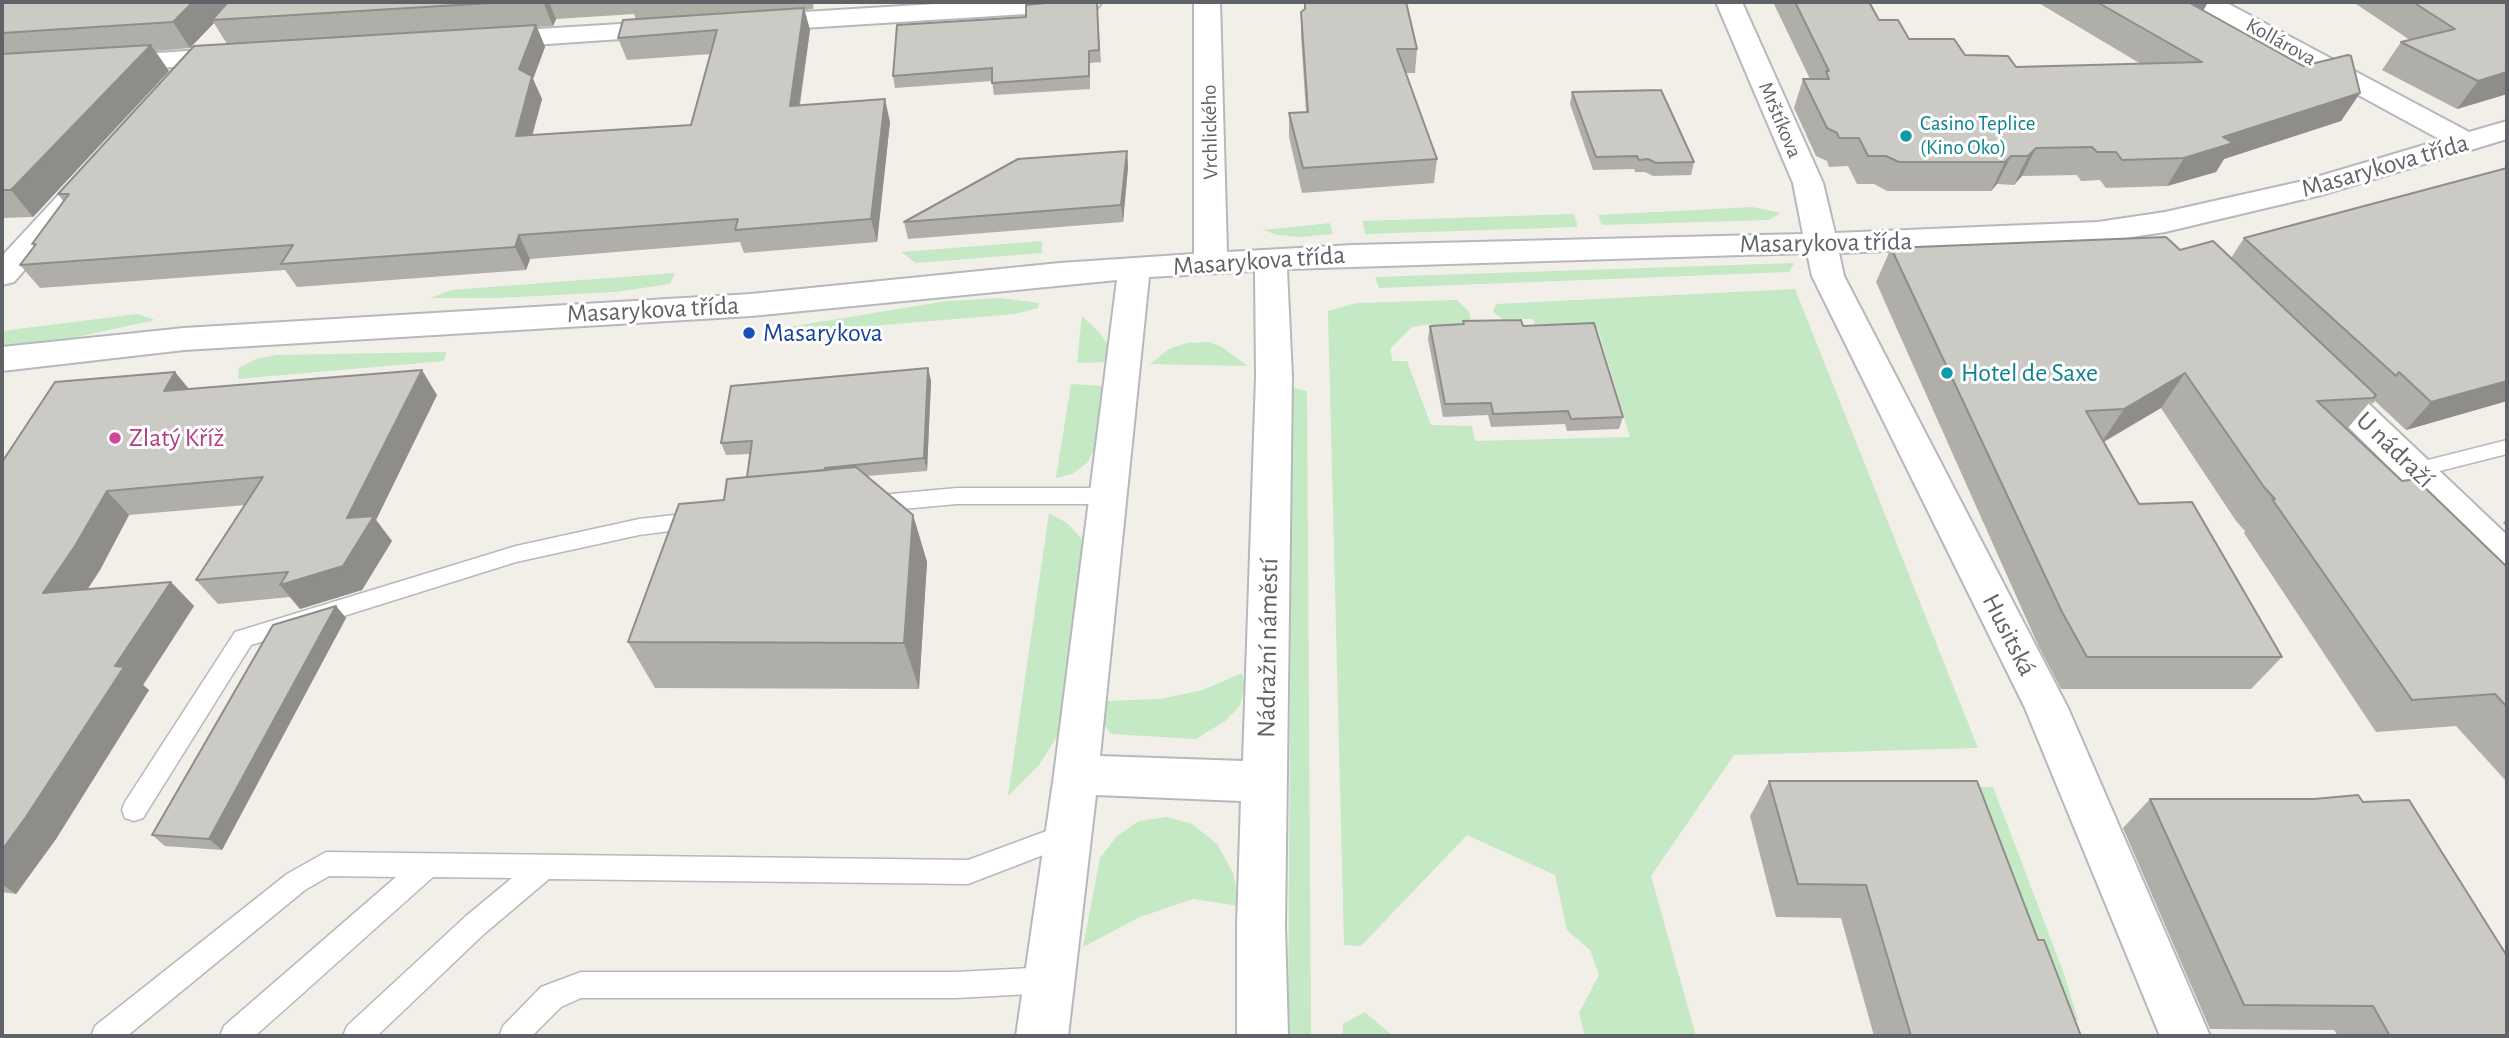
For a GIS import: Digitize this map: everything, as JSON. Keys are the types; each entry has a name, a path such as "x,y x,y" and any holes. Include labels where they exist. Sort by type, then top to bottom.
{"street":[{"path":"733,25 1089,2"},
{"name":"Vrchlického","path":"1207,2 1212,225 1210,263"},
{"name":"Mrštíkova","path":"1729,2 1808,183 1819,242"},
{"name":"Kollárova","path":"2206,2 2466,142"},
{"path":"460,42 692,27"},
{"path":"174,88 225,30"},
{"path":"2,71 255,55"},
{"name":"Masarykova třída","path":"2,359 184,340 751,305 1060,273 1210,263 1353,255 2175,235 2310,189 2507,130"},
{"path":"2,275 92,176"},
{"name":"Husitská","path":"1819,242 1828,276 2046,708 2185,1036"},
{"name":"Nádražní náměstí","path":"1263,1036 1261,926 1274,377 1270,309 1271,260"},
{"path":"1042,1036 1076,775 1134,270"},
{"name":"U nádraží","path":"2299,358 2507,559"},
{"path":"1076,775 1265,782"}],"lane":[{"path":"2416,470 2507,446"},
{"path":"846,506 957,496 1108,496"},
{"path":"134,810 243,638 516,554 639,527 721,517"},
{"path":"105,1036 296,882 326,864 968,872 1068,834"},
{"path":"234,1036 429,864"},
{"path":"358,1036 475,925 543,868"},
{"path":"513,1036 551,997 581,985 956,985 1049,980"}],"green space":[{"path":"1752,207 1781,213 1769,220 1602,225 1598,215"},
{"path":"1574,214 1578,227 1365,234 1363,221"},
{"path":"1330,223 1333,234 1300,237 1278,235 1263,230"},
{"path":"1042,241 1042,253 916,263 901,252"},
{"path":"1794,263 1789,272 1379,288 1375,277"},
{"path":"675,273 670,284 615,292 498,298 431,298 451,290"},
{"path":"1795,289 1978,748 1734,755 1651,876 1696,1036 1585,1036 1579,1013 1599,975 1590,950 1567,930 1555,875 1467,835 1361,946 1344,945 1328,311 1356,303 1457,300 1469,312 1472,328 1451,329 1431,324 1412,327 1390,349 1393,361 1407,361 1431,425 1472,426 1475,441 1630,437 1598,329 1538,333 1533,319 1503,319 1493,312 1496,304"},
{"path":"1000,298 1039,303 1038,308 1015,314 787,333 770,330 947,301"},
{"path":"137,314 155,320 63,340 2,345 2,331"},
{"path":"1082,316 1100,333 1110,349 1110,362 1077,363"},
{"path":"1208,342 1220,346 1248,366 1150,364 1169,349 1187,343"},
{"path":"446,352 444,361 238,379 239,368 256,359 276,355"},
{"path":"1071,384 1104,386 1096,447 1087,463 1072,474 1056,478"},
{"path":"1292,388 1307,391 1311,1036 1288,1036"},
{"path":"1049,513 1067,523 1081,538 1084,551 1058,735 1039,765 1008,796"},
{"path":"1242,673 1245,686 1240,706 1225,721 1196,739 1111,734 1104,724 1106,701 1160,699 1203,690"},
{"path":"1943,787 1993,787 2064,974 2078,1020 2031,1015"},
{"path":"1167,817 1192,824 1217,844 1233,873 1240,906 1193,899 1140,917 1083,947 1100,858 1117,836 1139,821"},
{"path":"1365,1012 1393,1036 1343,1036 1343,1024"}],"building":[{"path":"2,2 193,2 173,22 2,33"},
{"path":"228,2 507,2 212,20"},
{"path":"1097,2 1099,50 1089,51 1089,76 992,83 992,68 893,76 897,25 1026,17 1026,5"},
{"path":"1305,2 1406,2 1417,49 1397,49 1437,159 1303,168 1289,113 1308,112 1301,12 1305,9"},
{"path":"1795,2 1869,2 1879,20 1898,20 1909,39 1954,39 1965,55 2008,56 2016,67 2202,62 2097,2 2188,2 2303,66 2351,56 2360,93 2223,137 2233,143 2184,158 2122,160 2116,152 2097,152 2092,147 2036,148 2028,156 2011,156 2005,162 1899,162 1886,156 1868,156 1859,138 1839,138 1837,133 1827,128 1803,79 1829,79 1826,71 1829,71"},
{"path":"2413,2 2507,2 2507,72 2478,81 2401,42 2455,29"},
{"path":"804,8 790,106 885,99 871,219 735,230 738,219 519,235 515,247 281,264 293,245 20,265 69,194 58,194 194,46 536,25 519,69 532,76 516,136 691,125 717,30 618,38 623,20"},
{"path":"151,45 11,190 2,190 2,54"},
{"path":"1661,90 1694,162 1656,163 1648,159 1639,160 1637,156 1596,157 1572,92"},
{"path":"1127,151 1121,205 904,222 1018,159"},
{"path":"2507,168 2507,381 2431,402 2399,372 2396,376 2244,238"},
{"path":"2166,237 2180,250 2213,241 2376,395 2373,398 2317,401 2402,481 2416,479 2507,567 2507,707 2495,694 2412,700 2185,373 2124,409 2086,411 2139,504 2192,502 2282,657 2087,657 2062,612 1891,248"},
{"path":"1521,320 1523,326 1594,323 1623,417 1571,419 1568,411 1493,414 1491,403 1445,404 1430,326 1464,324 1463,321"},
{"path":"928,368 924,458 747,477 752,441 721,443 731,386"},
{"path":"422,370 347,518 374,516 343,566 280,585 288,572 196,580 263,477 107,491 75,546 43,593 171,582 115,666 124,667 2,850 2,462 55,382 175,372 164,391"},
{"path":"856,467 913,515 904,643 628,642 679,504 724,500 727,479"},
{"path":"336,606 209,839 152,835 273,625"},
{"path":"1769,781 1977,781 2038,940 2044,940 2081,1036 1911,1036 1866,885 1798,884"},
{"path":"2358,795 2363,802 2409,800 2507,956 2507,1036 2390,1036 2373,1006 2244,1005 2150,799 2314,799"}],"place":[{"name":"Casino Teplice (Kino Oko)","path":"1906,136"},
{"name":"Masarykova","path":"749,333"},
{"name":"Hotel de Saxe","path":"1947,373"},
{"name":"Zlatý Kříž","path":"115,438"}]}
